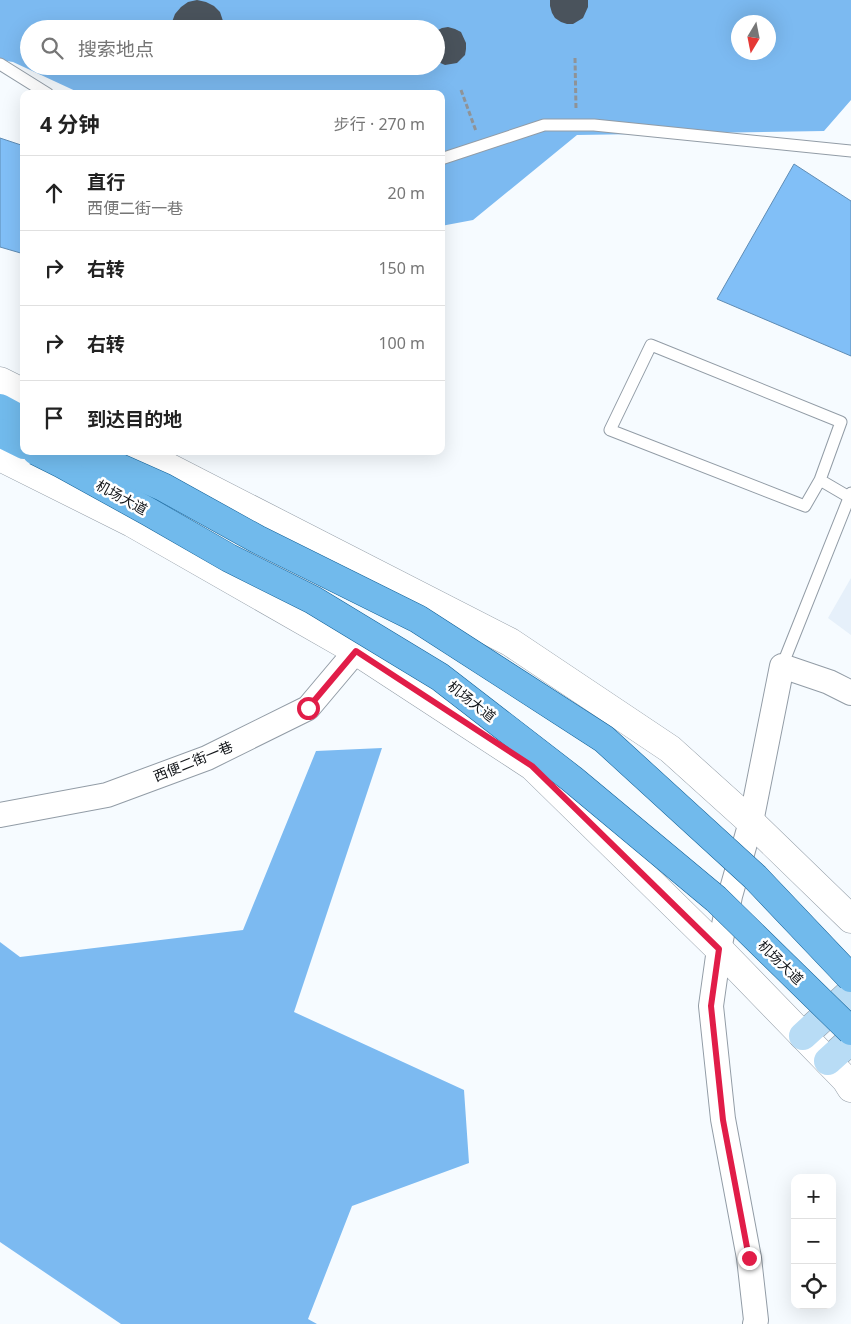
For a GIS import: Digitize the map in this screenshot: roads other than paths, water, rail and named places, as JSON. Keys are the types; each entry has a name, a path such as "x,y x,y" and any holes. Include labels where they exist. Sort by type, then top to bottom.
{"main road":[{"path":"0,408 20,419"},
{"path":"0,434 20,443"},
{"name":"机场大道","path":"44,455 229,558 313,600 440,677 572,779 716,898 851,1030"},
{"name":"机场大道","path":"91,455 163,486 257,539 418,619 604,739 755,876 851,978"},
{"path":"803,1036 851,992"},
{"path":"828,1061 851,1040"}],"street":[{"path":"0,381 20,391"},
{"path":"146,455 510,642 670,748 751,822 851,919"},
{"path":"0,457 132,522 356,651 532,766 719,949 828,1061 851,1088"},
{"name":"西便二街一巷","path":"0,815 107,795 207,758 308,708 356,651"},
{"path":"755,1324 749,1258 723,1120 711,1006 719,949 730,896 751,822 782,666 829,682 851,693"}],"lane":[{"path":"0,64 42,90"},
{"path":"445,159 544,125 594,125 851,151"},
{"path":"650,344 842,422 820,480 805,506 610,430 650,344"},
{"path":"782,666 850,494 820,480"}]}
